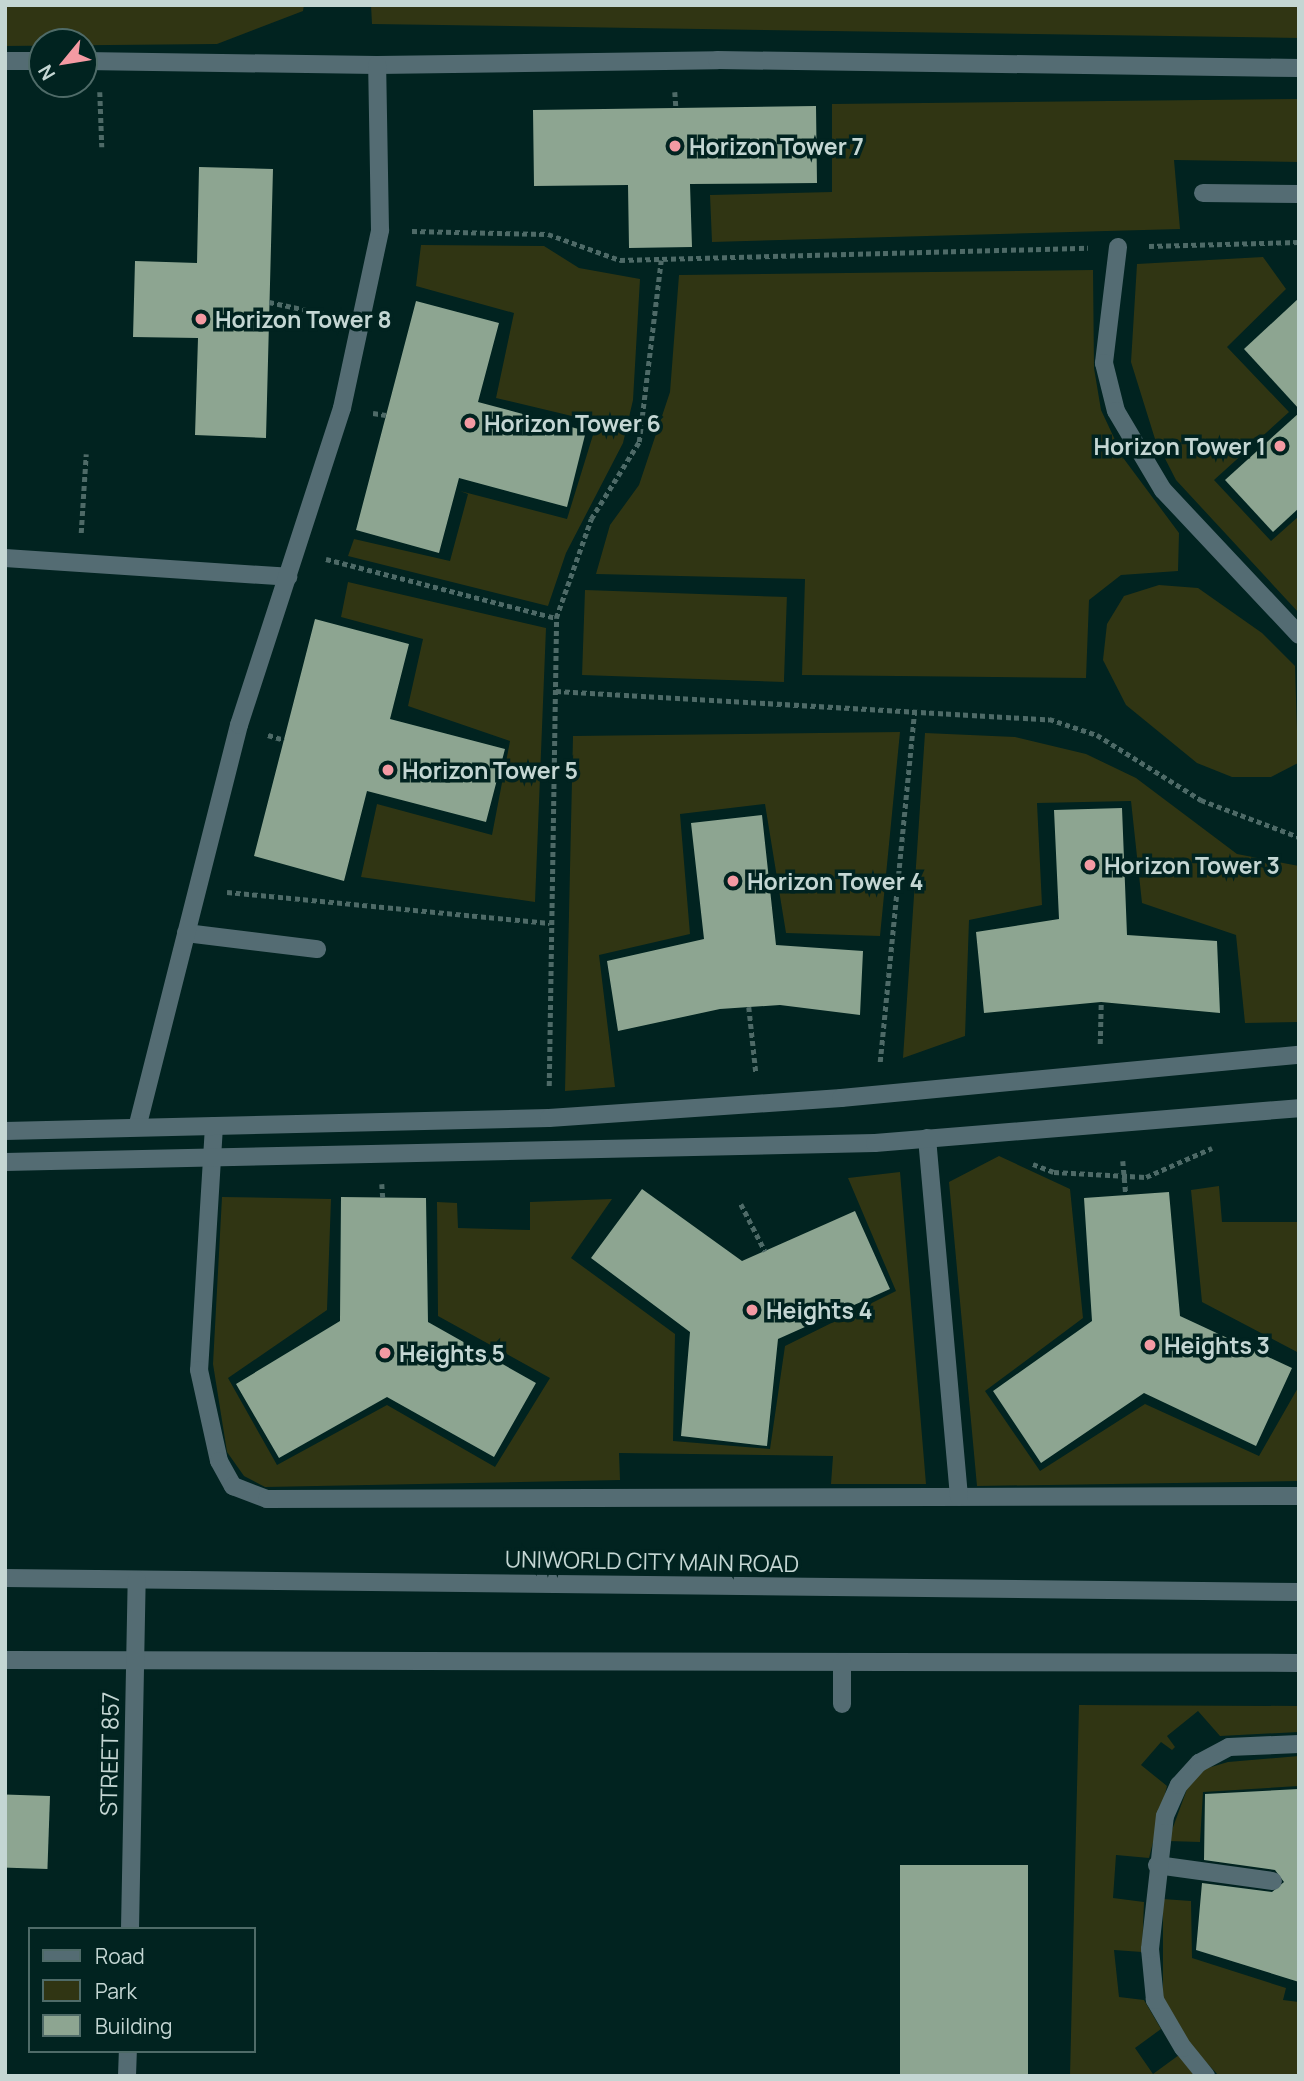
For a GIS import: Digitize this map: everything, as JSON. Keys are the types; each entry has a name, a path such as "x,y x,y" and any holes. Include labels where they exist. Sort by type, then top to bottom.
{"street":[{"path":"98,61 377,65 717,60 1299,68"},
{"path":"5,61 28,61"},
{"path":"138,1124 186,933 200,890 239,725 298,552 342,408 380,230 377,65"},
{"path":"1203,193 1299,194"},
{"path":"1118,247 1104,363 1116,411 1163,490 1299,635"},
{"path":"5,558 288,577"},
{"path":"186,933 317,949"},
{"path":"5,1131 138,1124 214,1126 549,1118 877,1094 1299,1055"},
{"path":"5,1162 927,1138 1299,1108"},
{"path":"214,1126 200,1370 219,1461 233,1486 267,1499 1299,1496"},
{"path":"927,1138 959,1497"},
{"name":"UNIWORLD CITY MAIN ROAD","path":"5,1578 1299,1592"},
{"name":"STREET 857","path":"130,1927 138,1580"},
{"path":"5,1660 1299,1662"},
{"path":"842,1662 842,1704"},
{"path":"1206,2076 1184,2048 1156,2000 1150,1949 1157,1865 1165,1816 1179,1785 1199,1763 1229,1747 1299,1744"},
{"path":"1157,1865 1273,1881"},
{"path":"127,2076 128,2053"}],"path":[{"path":"674,88 676,108"},
{"path":"96,98 102,147"},
{"path":"380,230 548,234 620,260 1299,242"},
{"path":"549,1118 556,618 591,519 639,442 661,260"},
{"path":"270,302 297,311"},
{"path":"79,562 86,454"},
{"path":"298,552 556,618"},
{"path":"556,691 914,714 1049,719 1097,735 1201,800 1299,837"},
{"path":"877,1094 914,714"},
{"path":"266,735 284,740"},
{"path":"200,890 550,923"},
{"path":"1100,1029 1101,1002"},
{"path":"750,1007 753,1047"},
{"path":"1124,1161 1126,1195"},
{"path":"382,1190 383,1200"},
{"path":"741,1204 765,1251"}],"green space":[{"path":"5,5 304,5 303,11 217,44 98,45 98,28 28,28 28,46 5,46"},
{"path":"371,5 1299,5 1299,38 372,24"},
{"path":"1299,99 1299,162 1174,160 1180,229 712,242 710,195 832,192 832,104"},
{"path":"421,245 544,246 579,268 640,279 633,400 623,443 566,553 548,606 348,556 354,539 450,561 468,494 460,491 567,519 597,422 496,398 514,313 416,286"},
{"path":"1263,257 1286,289 1227,347 1289,412 1214,480 1271,541 1299,516 1299,613 1176,480 1155,439 1131,362 1137,264"},
{"path":"1093,270 1094,368 1101,410 1124,459 1179,533 1178,571 1121,575 1089,600 1086,678 802,675 805,579 596,574 610,525 639,485 670,392 679,275"},
{"path":"348,582 546,628 535,902 361,877 377,804 492,835 510,741 408,706 423,639 341,617"},
{"path":"1159,585 1198,588 1262,633 1295,666 1298,763 1271,777 1232,777 1197,763 1126,705 1103,660 1107,624 1124,596"},
{"path":"585,590 787,597 784,682 582,675"},
{"path":"900,732 880,936 786,933 765,804 680,814 690,934 599,955 615,1087 565,1091 573,736"},
{"path":"925,733 1015,737 1086,754 1136,778 1237,854 1299,866 1299,1022 1245,1023 1236,935 1142,903 1131,801 1037,803 1042,905 969,920 965,1036 903,1058"},
{"path":"999,1156 1070,1189 1083,1318 985,1391 1040,1471 1145,1404 1259,1456 1299,1386 1299,1481 977,1486 949,1182"},
{"path":"900,1172 926,1484 831,1484 833,1456 619,1453 620,1480 265,1487 244,1476 227,1452 213,1364 222,1197 331,1199 327,1310 228,1378 277,1465 387,1405 495,1467 550,1378 438,1316 437,1202 457,1203 458,1228 530,1230 530,1202 612,1199 571,1258 675,1334 673,1441 770,1449 785,1346 896,1291 848,1178"},
{"path":"1219,1186 1222,1222 1299,1222 1299,1353 1202,1302 1191,1190"},
{"path":"1079,1705 1299,1706 1299,1732 1220,1736 1198,1711 1167,1736 1175,1747 1172,1750 1161,1742 1141,1765 1167,1786 1149,1858 1116,1855 1113,1898 1144,1902 1142,1952 1114,1950 1119,1997 1144,2000 1161,2029 1135,2048 1153,2074 1179,2055 1196,2076 1070,2076"},
{"path":"1299,1756 1299,1786 1203,1792 1200,1842 1168,1841 1187,1789 1201,1770 1228,1762"},
{"path":"1163,1899 1191,1901 1192,1958 1286,1988 1283,2000 1299,2002 1299,2076 1219,2076 1190,2045 1163,2000"}],"building":[{"name":"Horizon Tower 7","path":"816,106 817,183 690,184 692,247 629,248 628,185 534,186 533,110"},
{"name":"Horizon Tower 8","path":"199,167 273,169 266,438 195,435 198,338 133,337 135,261 197,263"},
{"name":"Horizon Tower 1","path":"1299,298 1299,409 1244,349"},
{"name":"Horizon Tower 6","path":"416,301 499,323 478,402 586,431 567,507 459,478 439,553 356,530"},
{"name":"Horizon Tower 1","path":"1299,413 1299,508 1273,532 1225,480"},
{"name":"Horizon Tower 5","path":"315,619 409,644 390,719 505,749 486,822 367,791 344,881 254,856"},
{"name":"Horizon Tower 3","path":"1122,808 1127,935 1217,941 1220,1013 1101,1002 984,1013 976,932 1059,919 1054,810"},
{"name":"Horizon Tower 4","path":"762,815 776,945 863,951 860,1015 780,1005 720,1009 618,1031 607,961 704,939 691,823"},
{"name":"Heights 4","path":"642,1189 742,1261 855,1211 890,1289 778,1339 767,1446 681,1436 690,1332 591,1258"},
{"name":"Heights 3","path":"1169,1192 1180,1316 1292,1368 1256,1446 1144,1393 1041,1463 993,1391 1092,1321 1084,1198"},
{"name":"Heights 5","path":"341,1197 426,1198 428,1322 536,1383 494,1457 387,1397 279,1458 236,1384 340,1321"},
{"path":"1299,1789 1299,1982 1196,1950 1202,1883 1272,1892 1284,1882 1275,1870 1204,1860 1205,1794"},
{"path":"5,1794 50,1796 47,1869 5,1867"},
{"path":"900,1865 1028,1865 1028,2076 900,2076"}],"place":[{"name":"Horizon Tower 7","path":"675,146"},
{"name":"Horizon Tower 8","path":"201,319"},
{"name":"Horizon Tower 6","path":"470,423"},
{"name":"Horizon Tower 1","path":"1280,446"},
{"name":"Horizon Tower 5","path":"388,770"},
{"name":"Horizon Tower 3","path":"1090,865"},
{"name":"Horizon Tower 4","path":"733,881"},
{"name":"Heights 4","path":"752,1310"},
{"name":"Heights 3","path":"1150,1345"},
{"name":"Heights 5","path":"385,1353"}]}
